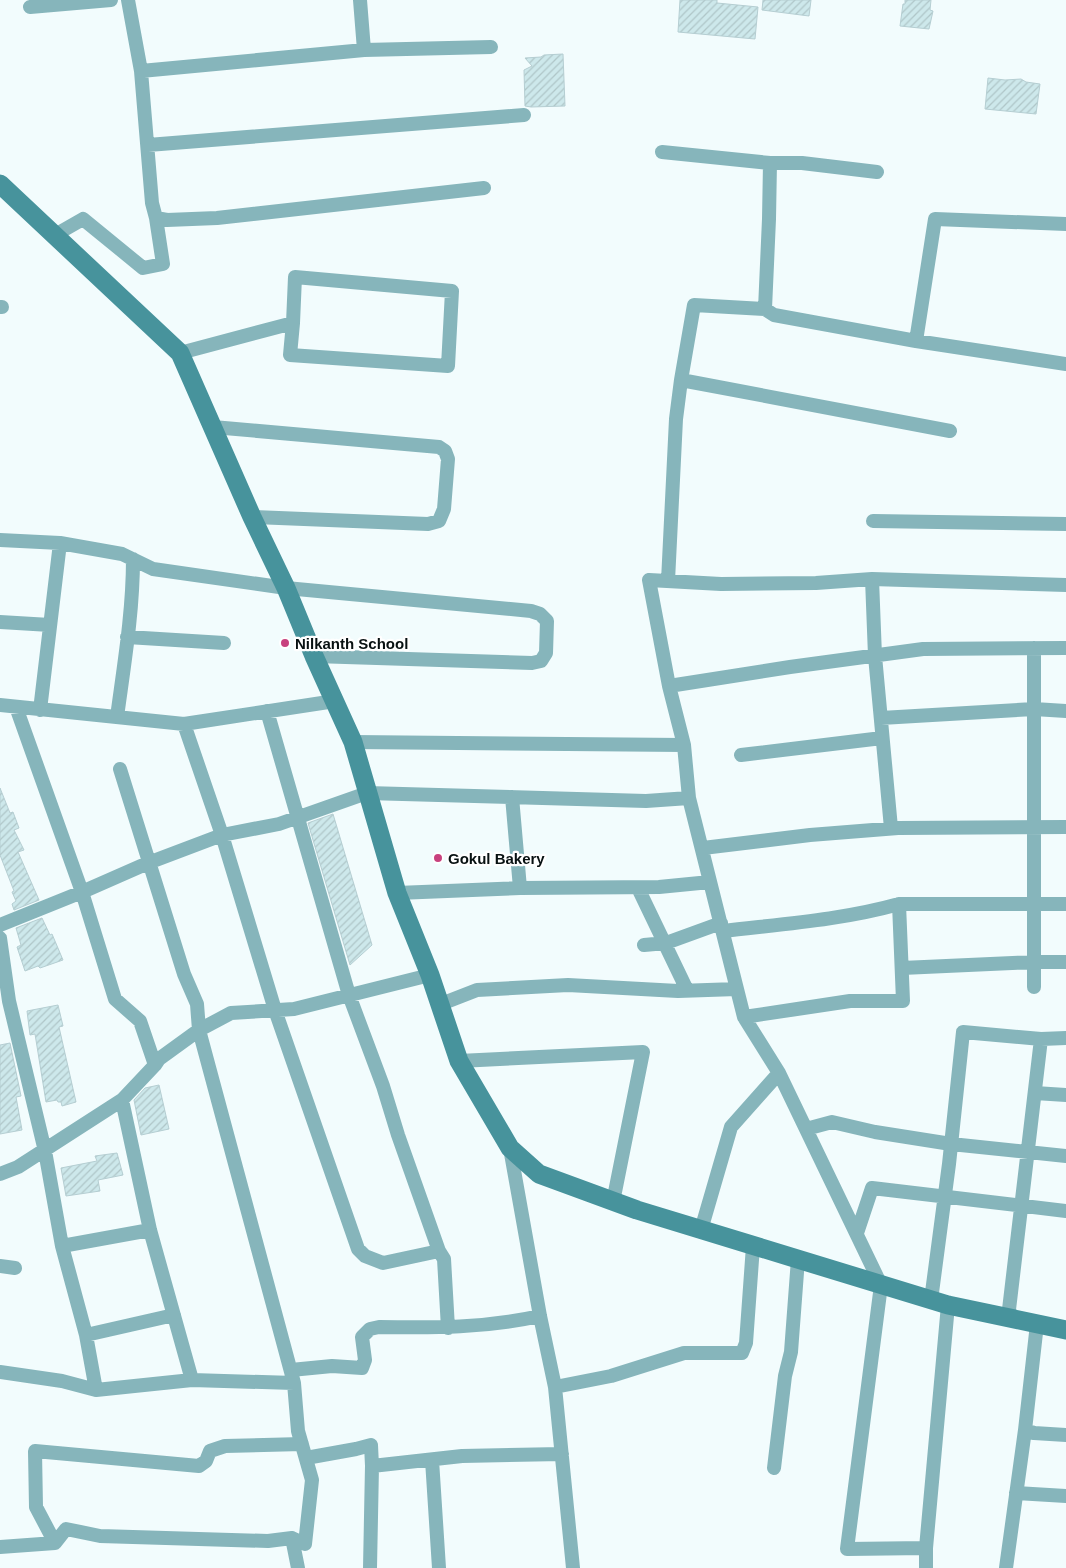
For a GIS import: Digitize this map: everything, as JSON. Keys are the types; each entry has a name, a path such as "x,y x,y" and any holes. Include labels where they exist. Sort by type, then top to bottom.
{"main road":[{"path":"0,184 180,353 353,742 397,893 430,975 459,1061 510,1148 539,1174 613,1202 939,1302 1066,1330"}],"street":[{"path":"30,7 111,0"},
{"path":"55,235 83,219 143,268 163,264 152,203 141,70 128,0"},
{"path":"360,0 364,50"},
{"path":"141,70 364,50 491,47"},
{"path":"148,145 524,115"},
{"path":"662,152 770,163 802,163 878,172"},
{"path":"764,310 770,163"},
{"path":"156,218 167,220 217,218 484,188"},
{"path":"916,341 935,219 1066,224"},
{"path":"295,277 452,291 448,366 290,355 293,324 295,277"},
{"path":"668,581 676,419 694,305 764,310 774,315 916,341 1066,364"},
{"path":"180,353 293,324"},
{"path":"681,380 950,431"},
{"path":"213,427 439,447 445,451 448,459 444,509 439,521 428,524 252,517"},
{"path":"873,521 1066,524"},
{"path":"0,540 60,543 122,554 153,569 286,588 530,611 540,614 547,621 546,653 541,661 532,663 314,656"},
{"path":"40,710 60,543"},
{"path":"117,717 128,637 133,559"},
{"path":"872,579 875,656 891,828"},
{"path":"926,1548 847,1549 881,1285 778,1073 744,1016 689,798 684,745 669,686 649,580 721,584 816,583 872,579 1066,582"},
{"path":"0,622 50,625"},
{"path":"128,637 224,643"},
{"path":"1034,648 1034,987"},
{"path":"669,686 923,649 1066,648"},
{"path":"0,706 184,724 335,700"},
{"path":"16,707 82,892 115,999 140,1021 155,1065"},
{"path":"881,718 1034,709 1066,711"},
{"path":"267,711 348,995 382,1086 439,1251 444,1259 448,1328"},
{"path":"184,724 222,835 275,1010 358,1249 365,1256 383,1263 439,1251"},
{"path":"741,755 882,738"},
{"path":"353,742 684,745"},
{"path":"55,1544 66,1528 100,1536 268,1541 292,1538 305,1544 312,1480 298,1431 292,1376 199,1030 197,1004 184,974 120,769"},
{"path":"0,925 148,863 222,835 279,824 367,793 646,801 689,798"},
{"path":"512,797 520,888"},
{"path":"702,848 810,835 891,828 1066,827"},
{"path":"397,893 520,888 659,888 710,882"},
{"path":"638,888 687,990"},
{"path":"644,945 666,943 722,927 828,918 878,910 899,904 1066,904"},
{"path":"744,1016 850,1001 903,1001 899,904"},
{"path":"0,938 9,1001 45,1151 62,1246 86,1335 96,1390"},
{"path":"902,968 1066,962"},
{"path":"0,1174 18,1167 45,1151 122,1100 159,1059 199,1030 231,1013 294,1009 430,975"},
{"path":"440,1004 477,990 568,985 687,990 737,988"},
{"path":"926,1568 945,1196 963,1032 1041,1039 1066,1038"},
{"path":"1008,1318 1041,1039"},
{"path":"459,1061 643,1052 613,1202"},
{"path":"701,1230 731,1127 778,1073"},
{"path":"1035,1093 1066,1095"},
{"path":"122,1100 150,1230 192,1380"},
{"path":"806,1129 832,1122 875,1132 951,1144 1066,1156"},
{"path":"510,1148 540,1316 555,1387 573,1568"},
{"path":"856,1232 872,1188 1021,1204 1066,1211"},
{"path":"62,1246 150,1230"},
{"path":"555,1387 611,1376 684,1353 742,1353 746,1343 753,1246"},
{"path":"774,1468 785,1376 791,1352 798,1259"},
{"path":"0,1266 14,1268"},
{"path":"86,1335 174,1315"},
{"path":"0,1372 53,1379 96,1390 192,1380 292,1376 332,1366 362,1368 365,1360 362,1337 370,1329 379,1327 448,1328 510,1323 540,1316"},
{"path":"1006,1568 1037,1324"},
{"path":"1025,1430 1034,1433 1066,1435"},
{"path":"55,1544 36,1507 35,1450 199,1466 206,1461 210,1451 225,1446 304,1451 356,1450 370,1445 372,1466 370,1568"},
{"path":"372,1466 462,1456 562,1454"},
{"path":"432,1460 439,1568"},
{"path":"1016,1493 1066,1496"},
{"path":"292,1538 298,1568"},
{"path":"0,1547 55,1544"}],"building":[{"path":"680,0 717,0 717,3 758,7 755,39 678,32"},
{"path":"763,0 811,0 809,16 762,10"},
{"path":"905,0 931,0 930,10 933,11 929,29 900,26"},
{"path":"563,54 565,106 525,106 524,70 532,66 525,58"},
{"path":"988,78 1021,79 1026,82 1040,84 1036,114 985,109"},
{"path":"0,788 10,813 13,812 19,828 14,830 24,850 18,852 39,900 14,910 12,904 16,901 12,892 14,891 0,855"},
{"path":"333,814 372,945 350,965 308,823"},
{"path":"42,918 50,935 52,934 63,960 25,971 17,947 21,945 16,928"},
{"path":"58,1005 63,1026 59,1027 76,1102 62,1106 61,1102 57,1100 46,1102 35,1034 30,1035 27,1011"},
{"path":"10,1043 21,1096 16,1097 22,1130 0,1134 0,1045"},
{"path":"159,1085 169,1129 141,1135 134,1100 145,1088"},
{"path":"117,1153 123,1175 98,1180 100,1191 66,1196 61,1168 97,1161 95,1156"}],"place":[{"name":"Nilkanth School","path":"285,643"},
{"name":"Gokul Bakery","path":"438,858"}]}
